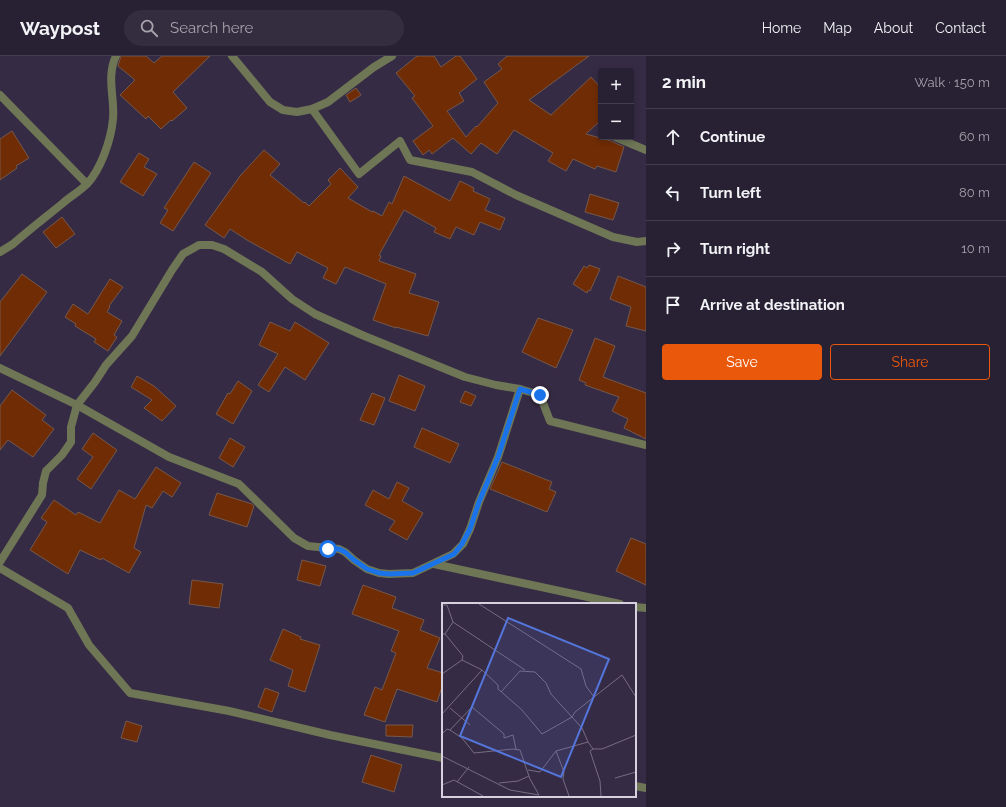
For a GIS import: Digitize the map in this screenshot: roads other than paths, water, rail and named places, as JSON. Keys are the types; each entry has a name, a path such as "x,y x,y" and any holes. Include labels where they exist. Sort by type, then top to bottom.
{"street":[{"path":"0,252 87,184 99,165 107,146 112,126 113,107 110,80 112,63 116,56"},
{"path":"232,56 270,102 283,110 297,112 312,109 328,102 374,66 392,56"},
{"path":"0,95 87,184"},
{"path":"312,109 358,174 400,141 410,160 472,172 516,195 613,237 637,242 646,240"},
{"path":"622,140 646,150"},
{"path":"0,562 42,495 46,471 62,455 71,442 71,427 77,405 106,365 132,336 183,254 199,245 212,245 224,249 262,272 292,299 315,314 362,335 465,377 540,395 550,421 646,445"},
{"path":"0,368 77,405 169,457 240,484 294,538 308,546 339,549 367,569 379,573 389,574 413,573 454,554 462,544 470,529 479,502 498,457 520,389"},
{"path":"434,564 615,603"},
{"path":"0,568 68,608 89,645 130,693 229,711 330,735 442,758"},
{"path":"636,606 646,608"},
{"path":"636,786 646,788"}]}
